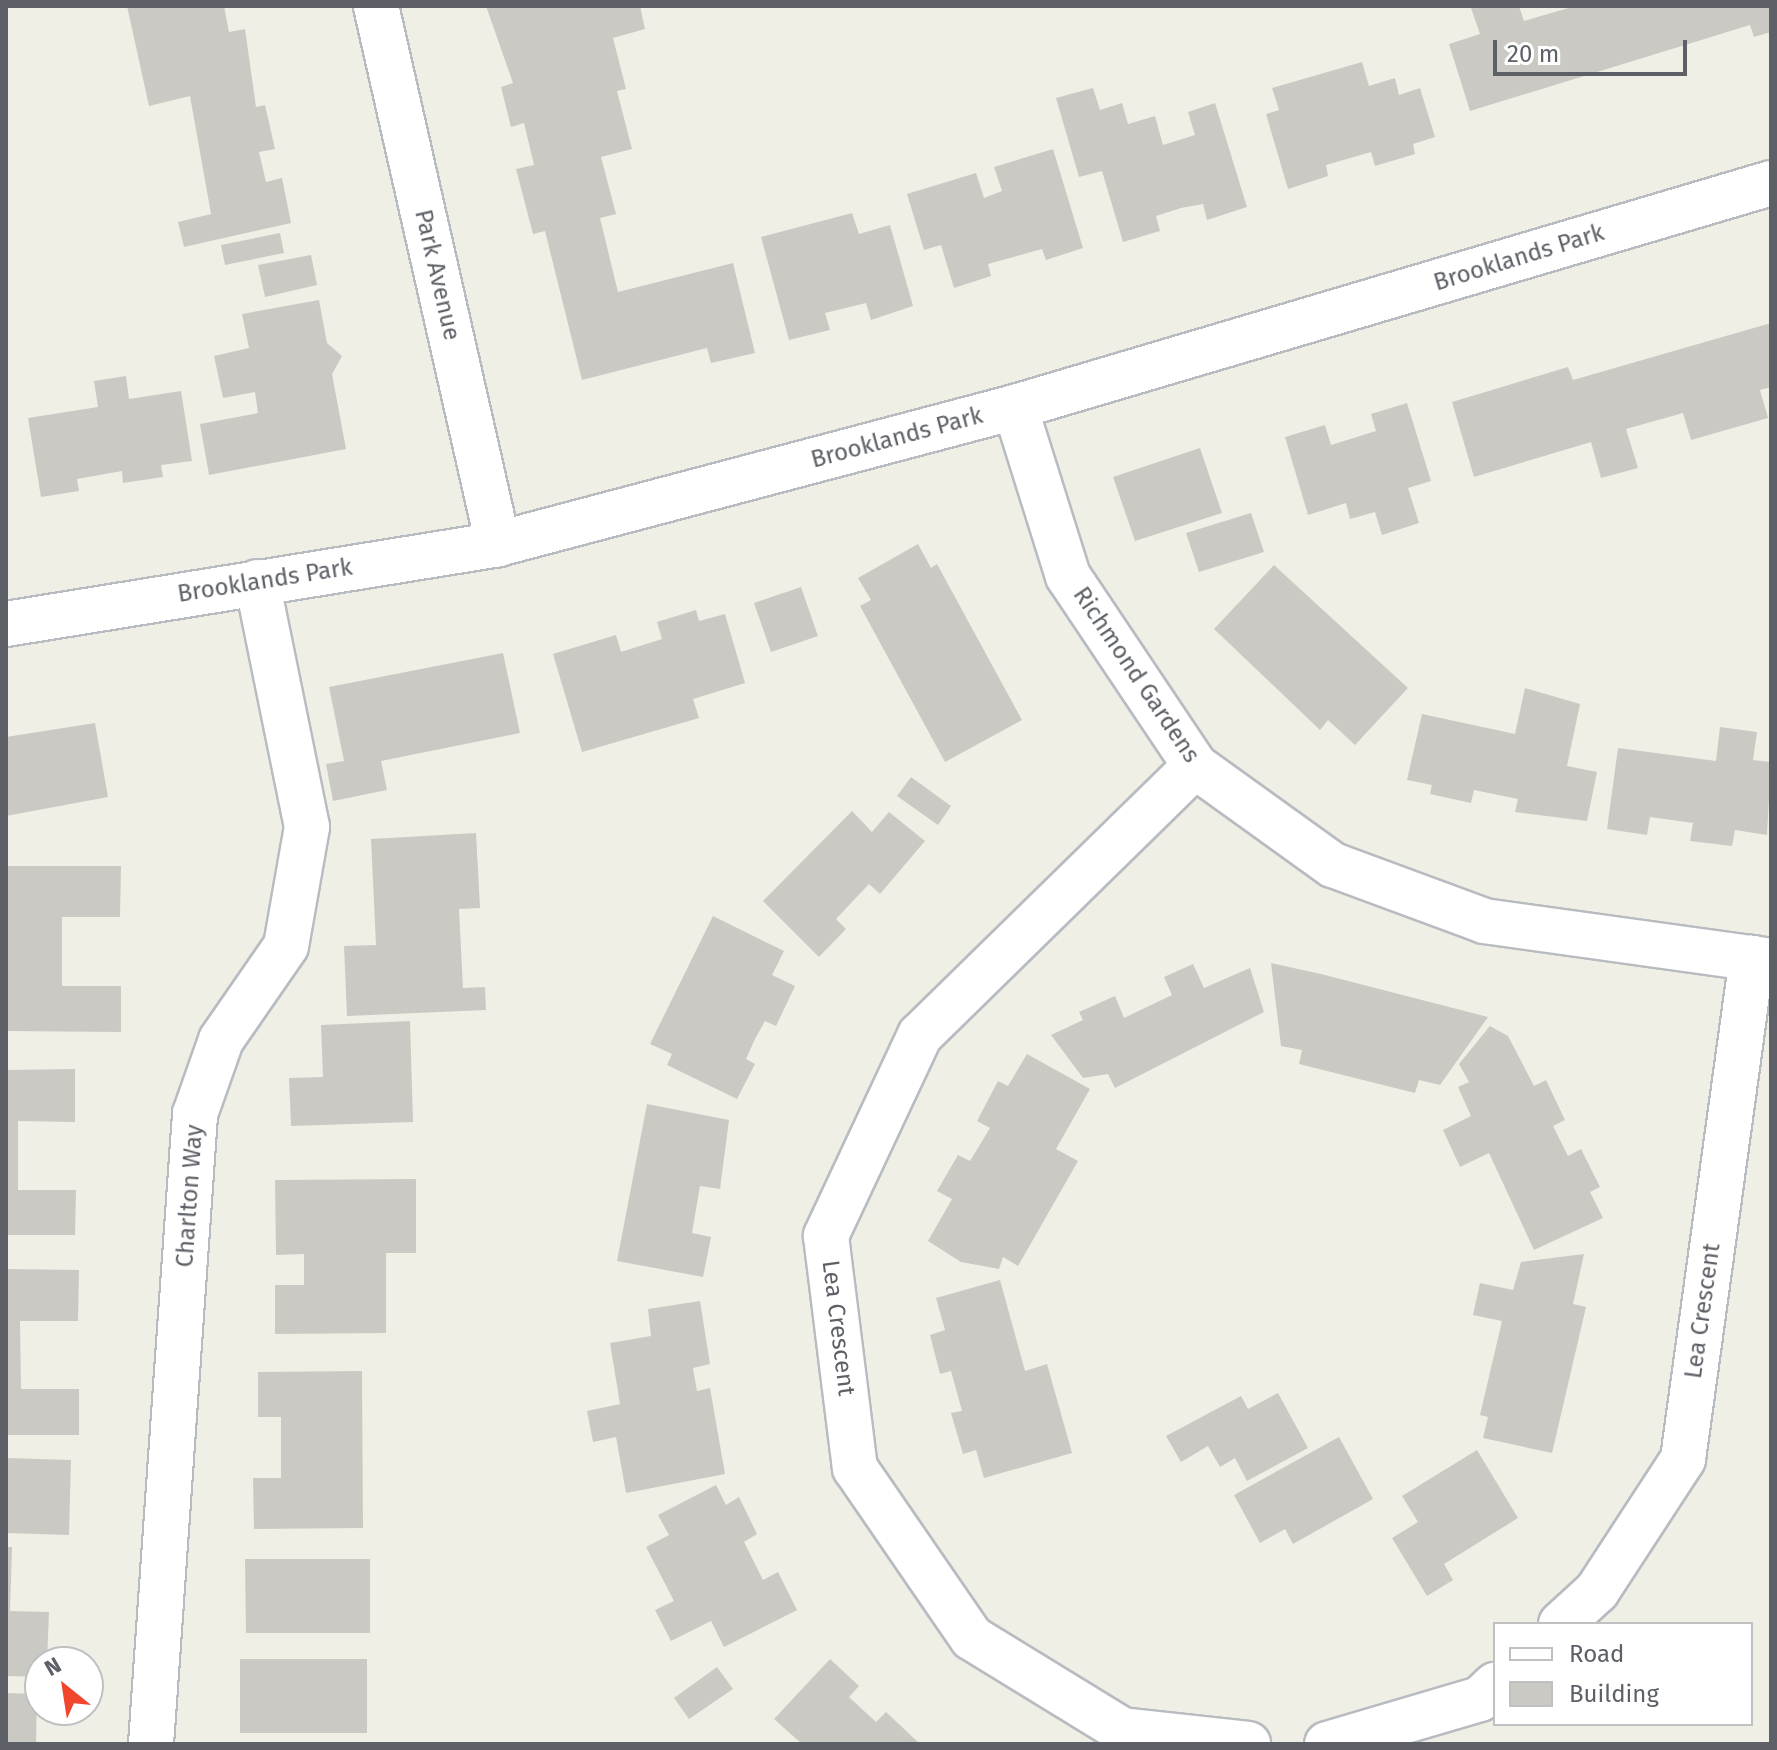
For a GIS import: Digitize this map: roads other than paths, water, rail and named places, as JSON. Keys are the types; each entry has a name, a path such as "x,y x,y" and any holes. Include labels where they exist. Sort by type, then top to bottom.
{"street":[{"name":"Park Avenue","path":"376,6 498,544"},
{"name":"Brooklands Park","path":"6,624 498,544 1015,407 1771,183"},
{"name":"Richmond Gardens","path":"1015,407 1068,576 1195,766 1333,865 1484,921 1762,960"},
{"name":"Charlton Way","path":"151,1744 195,1114 221,1040 286,946 307,827 257,582"},
{"name":"Lea Crescent","path":"1195,766 920,1035 826,1236 855,1468 972,1638 1122,1730 1248,1744"},
{"name":"Lea Crescent","path":"1563,1622 1597,1591 1683,1459 1762,960"},
{"path":"1327,1744 1480,1699 1493,1687"}]}
